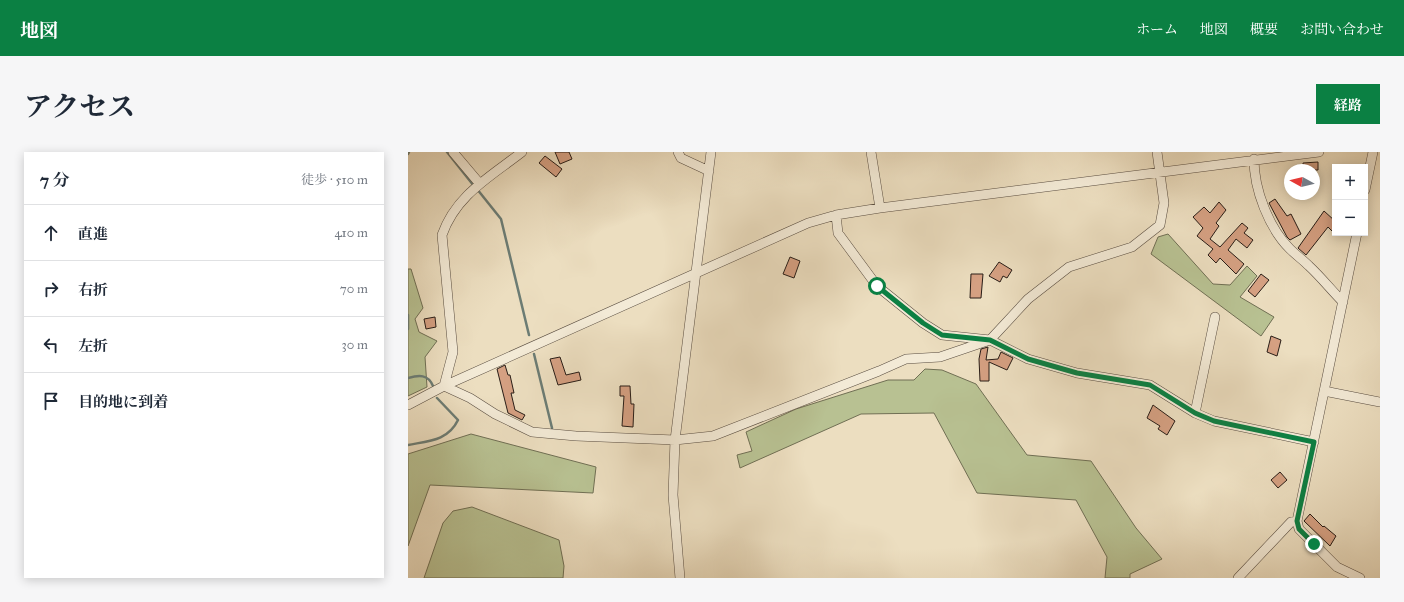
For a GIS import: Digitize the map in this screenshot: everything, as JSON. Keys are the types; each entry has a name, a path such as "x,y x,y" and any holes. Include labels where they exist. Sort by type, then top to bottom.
{"street":[{"path":"454,152 480,184"},
{"path":"444,386 453,352 442,235 447,220 461,200 522,152"},
{"path":"678,152 681,158 709,171"},
{"path":"680,578 673,495 675,440 711,152"},
{"path":"871,152 880,208"},
{"path":"444,386 470,398 496,414 532,432 576,436 675,440 714,436 880,371 906,359 940,357 990,340 1028,298 1069,267 1132,247 1160,225 1164,203 1157,152"},
{"path":"408,405 444,386 695,273 808,223 836,215 880,208 1319,152"},
{"path":"1368,176 1373,152"},
{"path":"1254,160 1254,170 1264,206 1276,230 1290,248 1309,265 1343,302"},
{"path":"836,215 838,233 877,286 923,323 942,335 990,340 1028,359 1077,373 1150,385 1195,413 1214,421 1314,442"},
{"path":"1355,236 1297,521 1299,529 1337,567 1360,578"},
{"path":"1195,413 1215,317"},
{"path":"1324,391 1380,402"},
{"path":"1238,578 1291,522 1297,521"}],"green space":[{"path":"1168,234 1213,284 1230,285 1247,266 1257,276 1240,297 1274,317 1261,336 1151,254 1158,237"},
{"path":"408,269 411,269 423,308 415,319 419,332 437,341 425,357 427,387 408,396"},
{"path":"925,369 942,370 976,384 1027,455 1091,461 1136,528 1162,559 1130,574 1130,578 1105,578 1107,557 1076,500 977,493 934,413 861,414 740,468 737,455 752,451 746,432 796,409 888,380 914,380"},
{"path":"471,434 596,467 593,493 430,485 408,546 408,454"},
{"path":"472,507 559,540 564,566 563,578 424,578 443,523 453,511"}],"building":[{"path":"555,152 569,152 572,159 560,164"},
{"path":"545,156 562,169 556,177 539,163"},
{"path":"1318,162 1318,164 1303,164"},
{"path":"1275,199 1287,216 1291,214 1301,234 1290,240 1269,203"},
{"path":"1219,202 1226,210 1216,223 1219,226 1210,239 1220,247 1242,223 1248,228 1244,233 1253,240 1247,248 1236,239 1228,250 1244,264 1236,274 1220,258 1216,263 1208,255 1213,249 1197,236 1203,228 1193,217 1204,207 1210,213"},
{"path":"1324,211 1332,218 1332,231 1328,227 1306,255 1298,248"},
{"path":"790,257 800,261 794,278 783,274"},
{"path":"999,262 1012,270 1007,278 1003,276 1000,282 989,276"},
{"path":"971,274 983,274 981,298 970,298"},
{"path":"1261,274 1269,280 1255,297 1248,291"},
{"path":"435,317 436,327 426,329 424,319"},
{"path":"1271,336 1281,340 1277,356 1267,352"},
{"path":"988,347 986,360 998,359 1001,352 1013,358 1007,370 989,362 989,381 980,381 979,359 981,349"},
{"path":"560,357 566,375 579,372 581,380 558,385 550,359"},
{"path":"505,365 508,375 510,375 514,393 511,393 515,410 525,415 522,420 508,413 497,369"},
{"path":"620,386 630,386 631,404 634,404 633,427 622,426 624,396 620,396"},
{"path":"1153,405 1175,421 1167,435 1158,429 1160,426 1147,418"},
{"path":"1280,472 1287,480 1278,488 1271,480"},
{"path":"1310,514 1323,527 1324,526 1336,536 1330,546 1304,521"}],"waterway":[{"path":"447,152 474,186"},
{"path":"477,189 501,219 529,335"},
{"path":"408,315 408,329"},
{"path":"534,354 552,428"},
{"path":"408,378 423,376 429,379 433,386"},
{"path":"408,445 437,439 449,432 454,427 458,420 437,398"}],"route":[{"path":"877,286 896,299 923,323 942,335 990,340 1028,359 1077,373 1150,385 1195,413 1214,421 1314,442 1297,521 1299,529 1314,544"}]}
